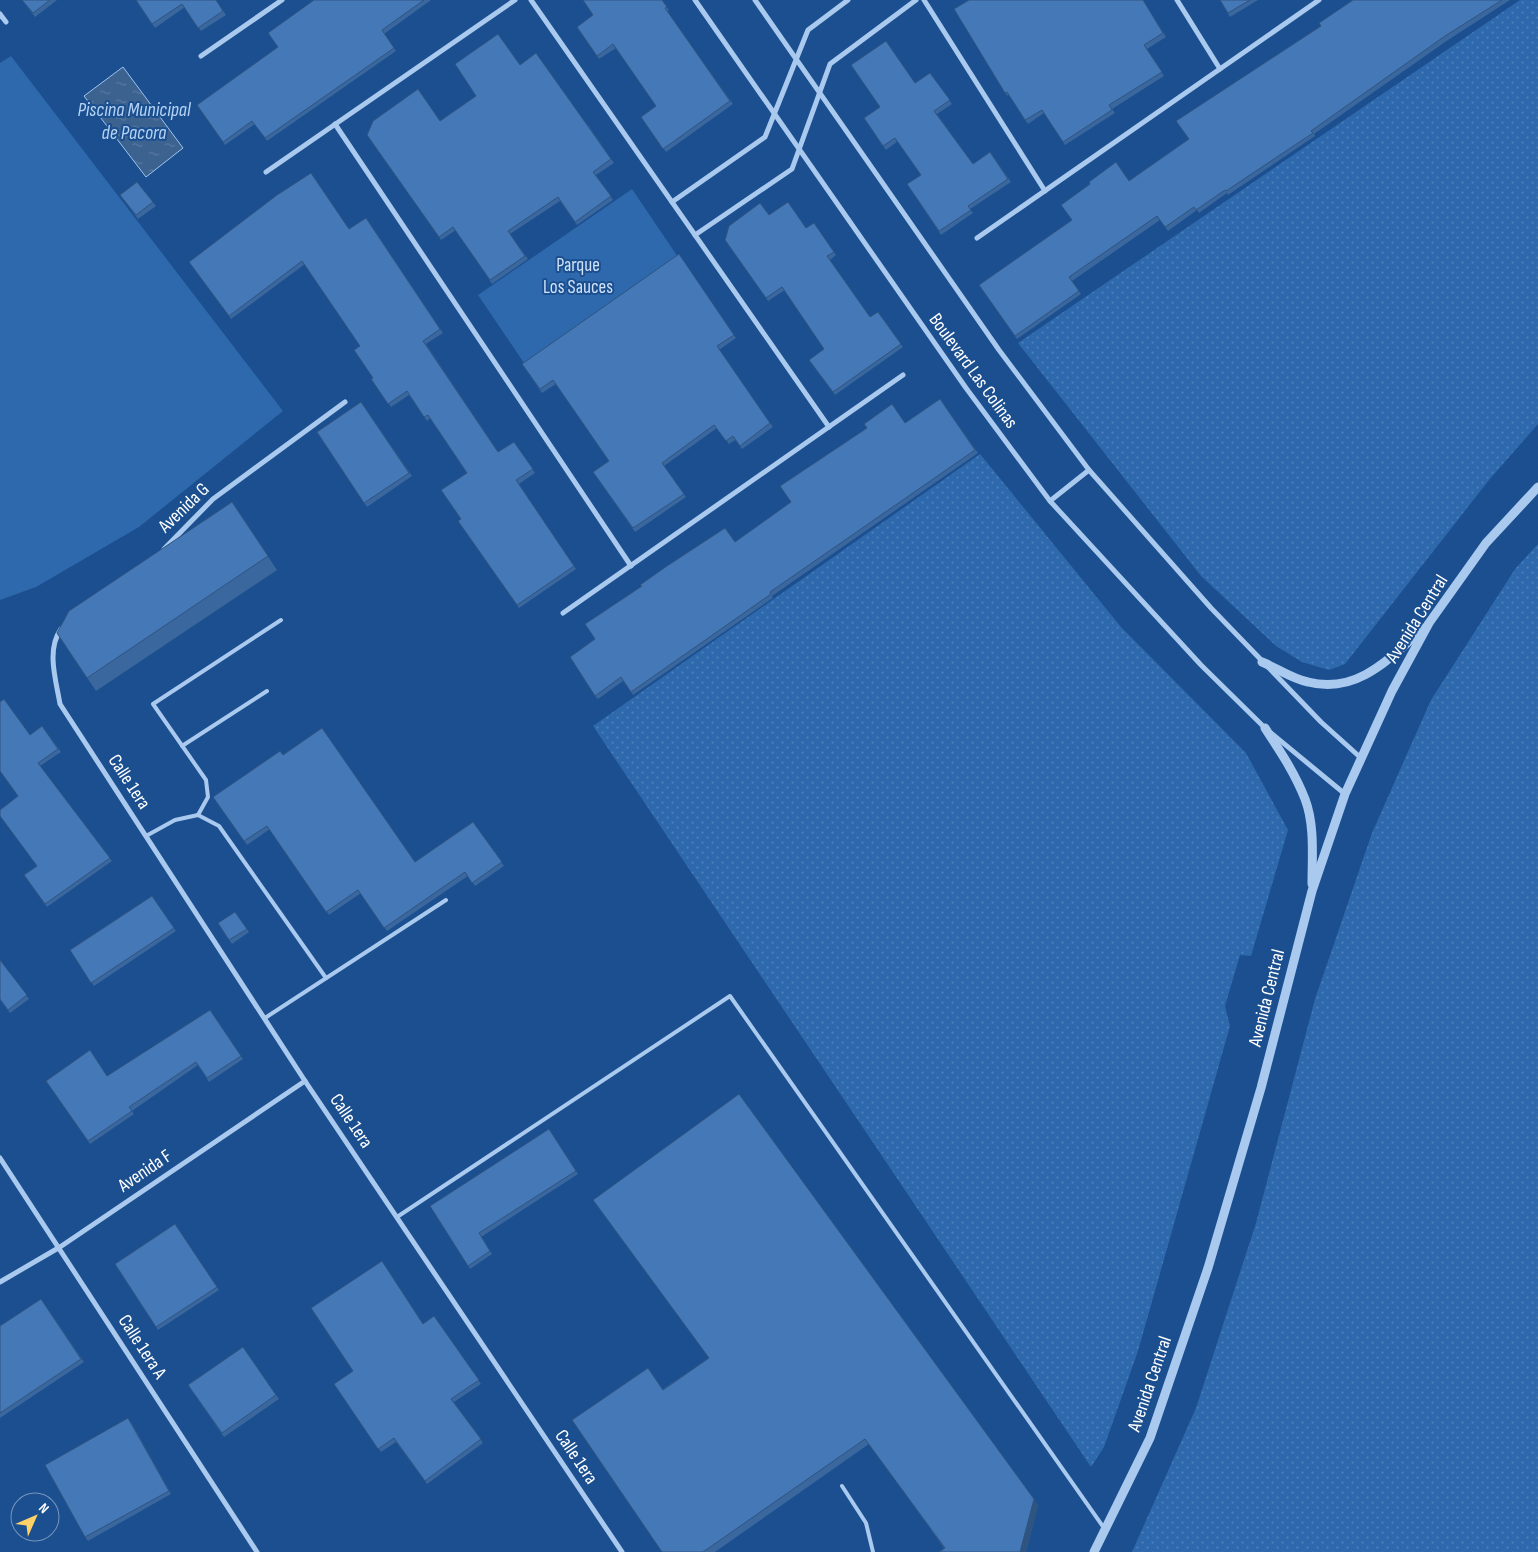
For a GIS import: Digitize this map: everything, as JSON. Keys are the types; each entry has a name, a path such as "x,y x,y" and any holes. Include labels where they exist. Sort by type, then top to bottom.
{"street":[{"path":"201,56 282,0"},
{"path":"266,172 515,0"},
{"path":"531,0 829,427"},
{"name":"Boulevard Las Colinas","path":"695,0 966,388 1050,501 1201,665 1266,728 1345,794"},
{"name":"Boulevard Las Colinas","path":"755,0 999,350 1089,470 1211,608 1321,722 1360,758"},
{"path":"672,202 765,137 808,30 848,0"},
{"path":"695,235 792,169 798,148 830,64 916,0"},
{"path":"924,0 1045,191"},
{"path":"1177,0 1220,69"},
{"path":"977,238 1319,0"},
{"path":"0,14 6,22"},
{"path":"335,124 631,566"},
{"path":"563,613 904,375"},
{"name":"Avenida G","path":"160,552 213,499 345,402"},
{"path":"1050,501 1089,470"},
{"name":"Avenida Central","path":"1094,1552 1150,1438 1208,1268 1261,1088 1312,891 1345,794 1360,758 1392,691 1429,623 1486,543 1538,487"},
{"name":"Calle 1era","path":"65,623 57,635 53,656 60,704 305,1081 622,1552"},
{"path":"1262,662 1307,682 1336,686 1360,679 1381,666 1429,623"},
{"path":"1266,728 1293,772 1306,801 1311,832 1312,891"},
{"name":"Avenida F","path":"0,1282 60,1247 305,1081"},
{"name":"Calle 1era A","path":"0,1158 60,1247 257,1552"}],"lane":[{"path":"198,815 208,797 206,780 153,704 281,620"},
{"path":"182,746 267,691"},
{"path":"146,836 175,820 198,815 220,826 326,978"},
{"path":"265,1018 446,900"},
{"path":"397,1217 730,996 1105,1530"},
{"path":"842,1486 866,1523 873,1552"}],"green space":[{"path":"1520,0 1538,0 1538,424 1489,480 1345,664 1329,670 1302,662 1276,646 1201,576 1018,343"},
{"path":"11,56 283,411 139,527 36,587 0,600 0,63"},
{"name":"Parque Los Sauces","path":"632,189 678,257 524,363 478,295"},
{"path":"980,454 1121,627 1246,753 1288,830 1251,956 1240,955 1225,1006 1230,1026 1138,1351 1104,1447 1091,1467 593,726"},
{"path":"1538,544 1538,1552 1132,1552 1196,1408 1256,1223 1315,999 1372,833 1431,700 1515,569"}],"water":[{"name":"Piscina Municipal de Pacora","path":"123,67 183,148 146,177 84,96"}],"building":[{"path":"22,0 50,0 33,13"},
{"path":"136,0 216,0 223,11 198,28 182,4 152,24"},
{"path":"314,0 424,0 382,30 394,48 265,138 252,121 223,142 197,105 278,47 268,33"},
{"path":"583,0 662,0 667,7 665,8 730,101 663,149 641,117 656,106 613,44 597,56 577,27 593,15"},
{"path":"969,0 1143,0 1163,33 1144,45 1162,72 1109,105 1112,110 1063,142 1042,110 1025,120 1007,92 1005,93 954,9"},
{"path":"1220,0 1250,0 1228,13"},
{"path":"1353,0 1502,0 1445,36 1311,131 1313,133 1196,210 1194,207 1165,227 1157,216 1069,277 1079,291 1015,336 979,285 1072,220 1061,205 1090,184 1089,182 1116,162 1129,181 1189,139 1176,121 1321,26 1319,23"},
{"path":"498,34 520,65 536,53 611,159 593,172 611,196 575,222 558,197 508,231 525,256 490,280 453,227 439,237 367,135 373,121 418,89 440,121 476,96 455,64"},
{"path":"886,41 915,83 930,73 950,100 934,111 973,164 990,152 1008,179 968,206 971,210 939,231 907,184 921,175 895,138 883,146 864,118 880,107 851,65"},
{"path":"311,173 349,229 366,218 440,329 423,341 498,452 514,442 533,469 516,480 574,566 517,605 458,521 461,519 441,490 467,473 428,415 424,417 407,391 388,404 354,350 360,346 302,261 229,316 189,262 277,195"},
{"path":"137,182 153,202 136,215 120,195"},
{"path":"788,202 806,228 814,223 834,252 827,256 870,317 878,312 901,344 833,392 809,360 824,349 782,287 766,298 725,240 729,226 760,203 769,215"},
{"path":"679,254 734,335 717,346 770,423 740,446 733,436 726,441 714,425 662,463 684,494 633,528 593,472 609,461 553,380 540,389 522,364"},
{"path":"940,399 975,450 770,592 771,594 631,692 621,677 595,696 570,657 595,639 585,624 725,528 735,542 791,502 780,486 867,428 864,424 892,404 905,423"},
{"path":"361,402 409,473 364,503 317,432"},
{"path":"232,502 268,556 87,678 57,633 69,611"},
{"path":"4,699 30,735 42,726 58,749 38,763 110,858 45,904 24,875 37,866 0,816 0,810 18,796 0,771 0,702"},
{"path":"322,728 415,862 473,822 502,862 472,883 465,872 384,928 358,890 326,912 267,826 244,841 213,797 280,751 283,755"},
{"path":"152,896 174,928 91,983 70,950"},
{"path":"235,912 247,929 229,940 218,923"},
{"path":"0,960 27,995 8,1010 0,999"},
{"path":"210,1010 241,1056 207,1078 196,1062 129,1107 132,1111 88,1141 46,1081 90,1050 107,1076"},
{"path":"739,1094 1034,1499 1020,1552 939,1552 945,1548 865,1439 703,1552 662,1552 572,1420 648,1368 663,1390 709,1358 593,1200"},
{"path":"549,1129 576,1171 479,1233 490,1251 468,1266 430,1206"},
{"path":"175,1224 217,1287 156,1327 115,1264"},
{"path":"382,1261 423,1324 434,1316 479,1380 451,1399 481,1439 425,1481 394,1438 378,1449 334,1384 353,1371 311,1308"},
{"path":"41,1299 81,1359 0,1413 0,1326"},
{"path":"243,1347 276,1395 222,1433 188,1385"},
{"path":"128,1418 169,1491 85,1537 45,1465"}]}
